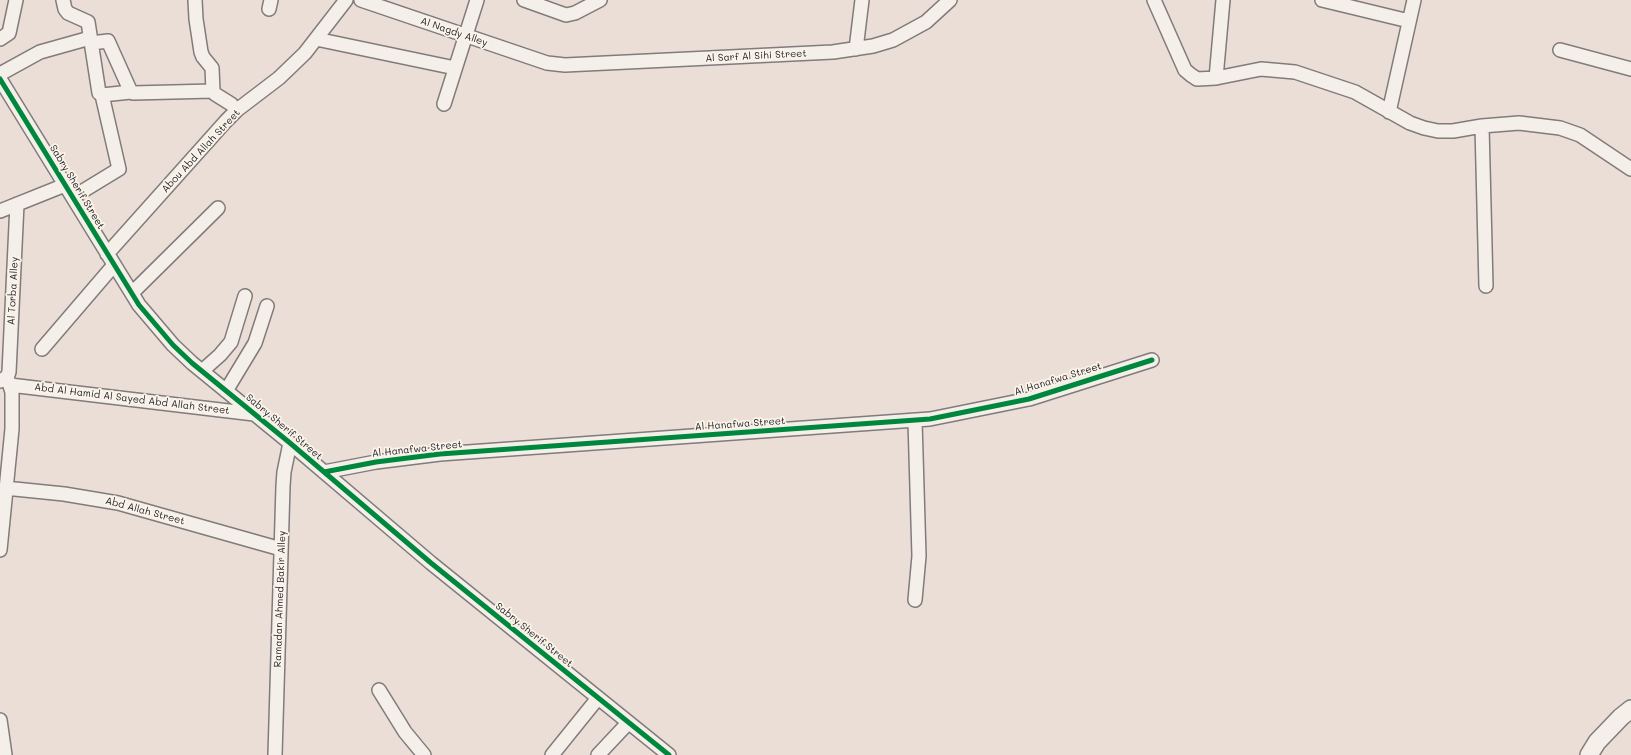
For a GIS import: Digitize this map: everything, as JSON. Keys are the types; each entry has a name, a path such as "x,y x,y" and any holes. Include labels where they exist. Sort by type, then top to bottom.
{"street":[{"path":"0,39 9,33 16,0"},
{"path":"63,0 65,9 68,13 88,22 97,90 102,95 119,169 73,197"},
{"path":"195,0 201,52 212,68 213,91 237,110"},
{"name":"Abou Abd Allah Street","path":"42,349 111,259 237,110 279,78 305,52 346,0"},
{"name":"Al Nagdy Alley","path":"361,0 547,63"},
{"path":"444,104 477,0"},
{"path":"524,0 566,15 575,13 600,0"},
{"path":"856,49 862,0"},
{"name":"Al Sarf Al Sihi Street","path":"547,63 576,65 833,52 856,49 893,40 911,31 926,22 950,0"},
{"path":"1154,0 1185,70 1191,76 1205,80 1261,69 1295,72 1355,92 1410,123 1438,131 1453,131 1482,126 1519,123 1560,128 1580,135 1631,169"},
{"path":"1216,78 1223,0"},
{"path":"1322,0 1409,21"},
{"path":"1389,112 1414,0"},
{"path":"316,39 455,68"},
{"path":"0,74 40,52 91,41 108,41 131,92"},
{"path":"1560,50 1631,69"},
{"name":"Sabry Sherif Street","path":"0,78 132,293 155,326 173,345 431,563 598,698 662,753"},
{"path":"102,95 131,92 213,91"},
{"path":"1482,126 1486,286"},
{"path":"0,211 65,185"},
{"name":"Al Torba Alley","path":"0,550 12,429 12,392 6,381 9,372 17,204"},
{"path":"132,293 218,208"},
{"path":"202,371 220,355 231,342 245,296"},
{"path":"226,391 253,347 267,306"},
{"name":"Al Hanafwa Street","path":"324,472 389,460 440,454 915,420 944,416 1029,399 1152,360"},
{"name":"Abd Al Hamid Al Sayed Abd Allah Street","path":"6,381 255,414"},
{"path":"915,420 919,556 915,600"},
{"name":"Ramadan Ahmed Bakir Alley","path":"275,755 284,472 290,443"},
{"name":"Abd Allah Street","path":"6,488 64,494 118,503 281,549"},
{"path":"379,690 405,732 424,755"},
{"path":"552,755 598,698"},
{"path":"1589,755 1597,742 1620,717 1631,709"},
{"path":"0,720 5,755"},
{"path":"598,755 628,723"}],"cycle path":[{"path":"0,79 139,305 173,345 192,363 290,443 431,563 669,755"},
{"path":"324,472 376,462 440,454 930,419 1029,399 1152,360"}]}
